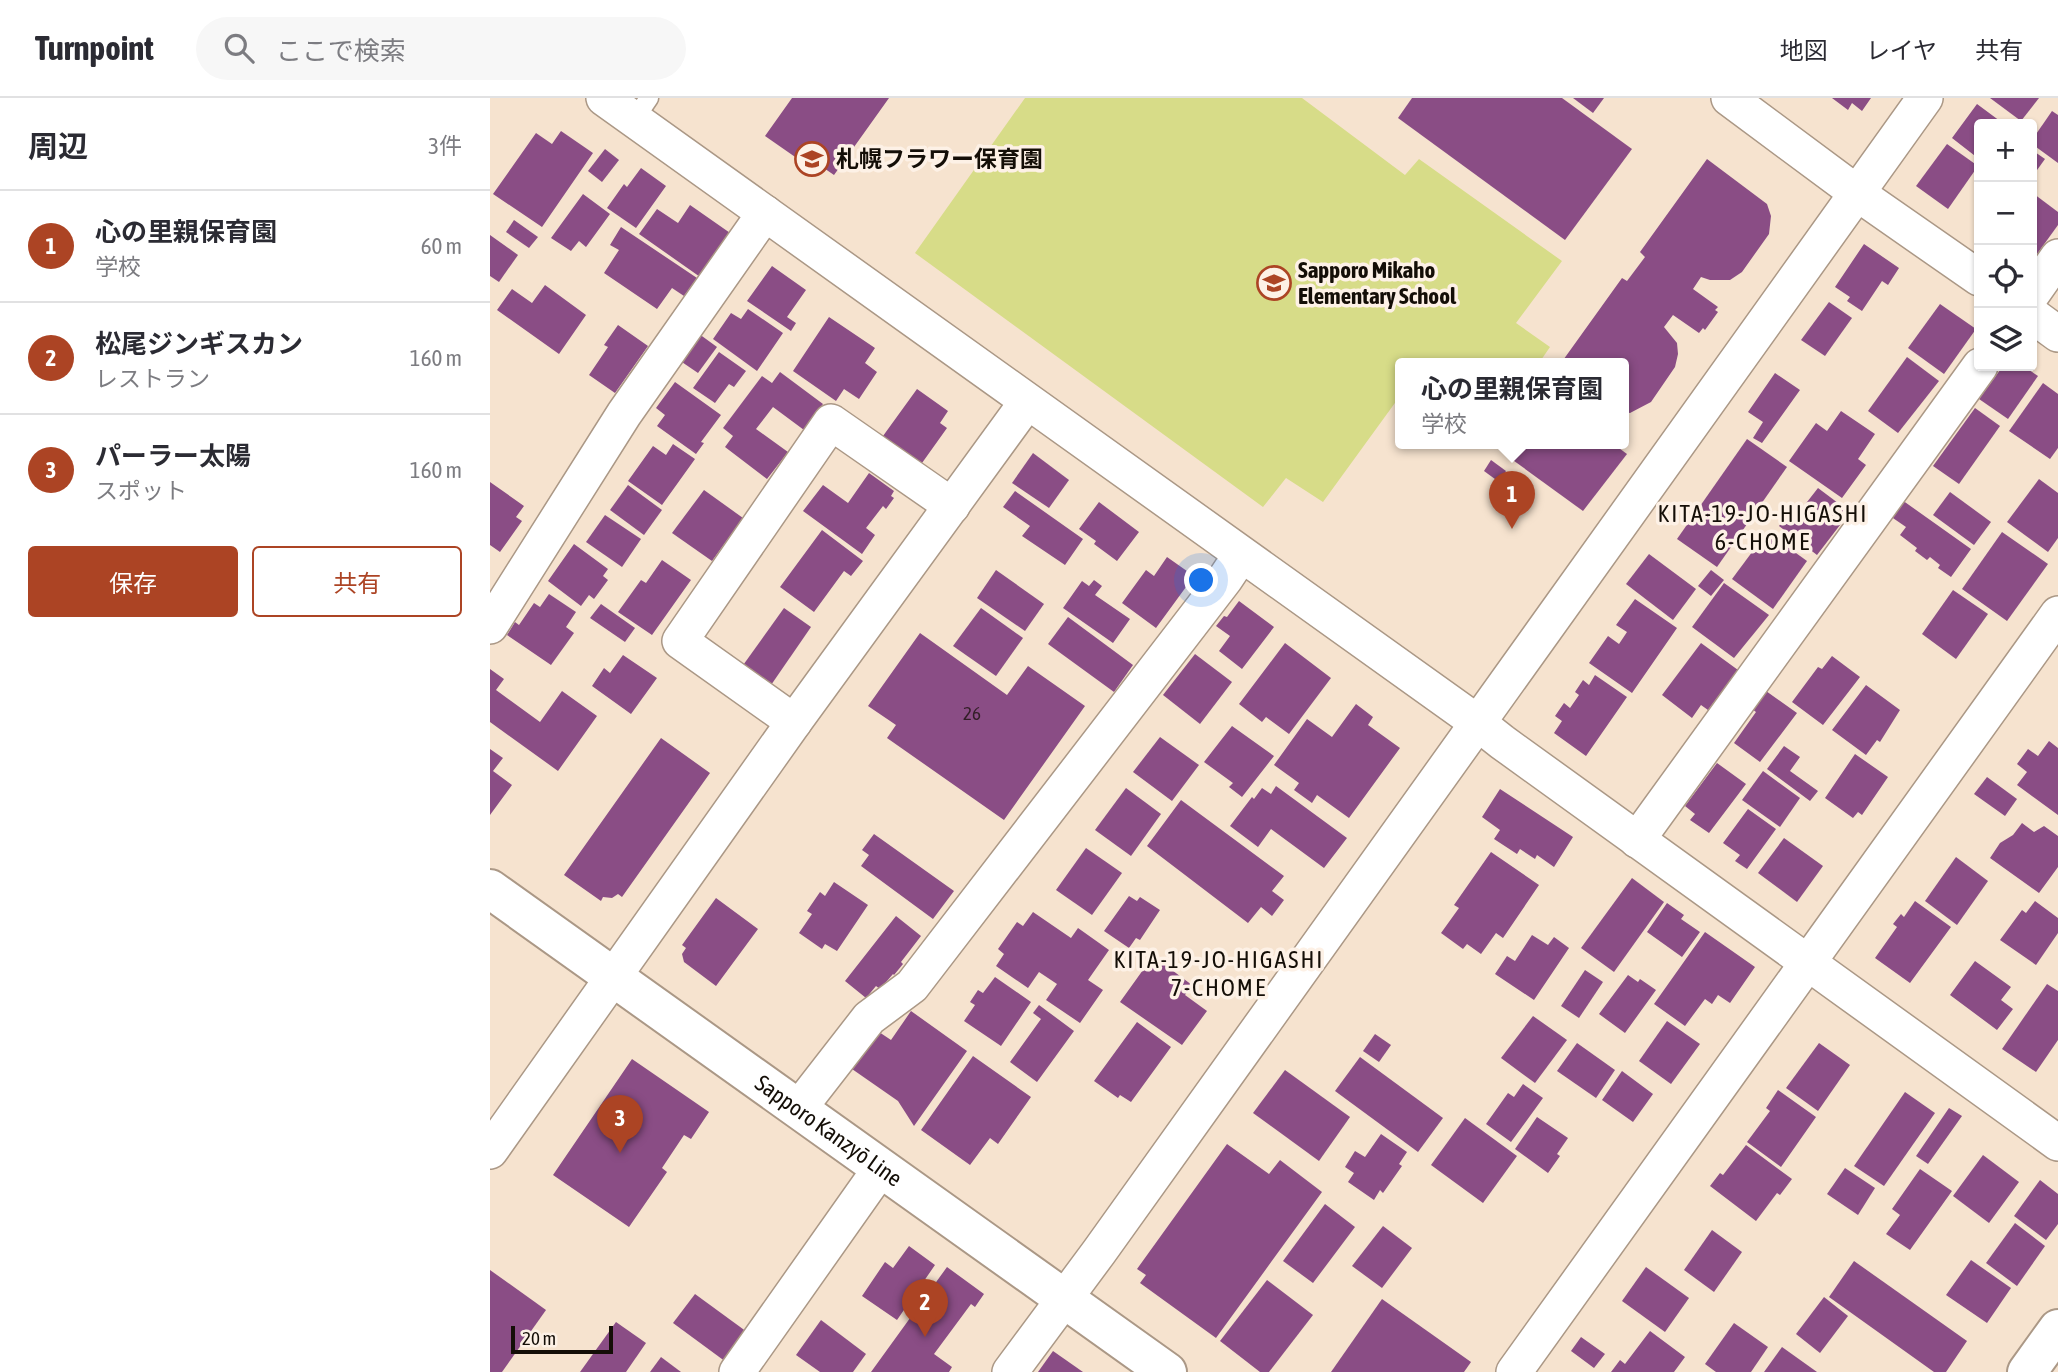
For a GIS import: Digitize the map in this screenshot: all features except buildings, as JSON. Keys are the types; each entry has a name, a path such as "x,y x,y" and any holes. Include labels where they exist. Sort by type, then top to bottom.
{"main road":[{"name":"Sapporo Kanzyō Line","path":"490,889 1167,1372"},
{"path":"2027,1372 2058,1329"}],"street":[{"path":"604,98 641,109 765,214 1478,723 2058,1143"},
{"path":"1729,98 1857,193 1974,275"},
{"path":"1010,1372 1925,98"},
{"path":"490,626 624,414 765,214"},
{"path":"2037,287 2058,257"},
{"path":"2037,319 2058,334"},
{"path":"1637,840 1976,371"},
{"path":"490,1151 794,722 1027,402"},
{"path":"794,722 680,641 831,422 952,506"},
{"path":"799,1108 869,1018 912,986 1241,555"},
{"path":"1514,1372 2058,614"},
{"path":"737,1372 881,1168"}],"green space":[{"name":"Sapporo Mikaho Elementary School","path":"1025,98 1302,98 1405,175 1419,159 1562,261 1516,323 1550,347 1542,358 1395,358 1395,403 1323,502 1286,478 1263,507 915,253"}],"place":[{"name":"札幌フラワー保育園","path":"812,159"},
{"name":"Sapporo Mikaho Elementary School","path":"1274,283"},
{"name":"心の里親保育園","path":"1512,529"},
{"name":"パーラー太陽","path":"620,1153"},
{"name":"松尾ジンギスカン","path":"925,1337"}],"district":[{"name":"KITA-19-JO-HIGASHI 6-CHOME","path":"1763,527"},
{"name":"KITA-19-JO-HIGASHI 7-CHOME","path":"1219,973"}]}
